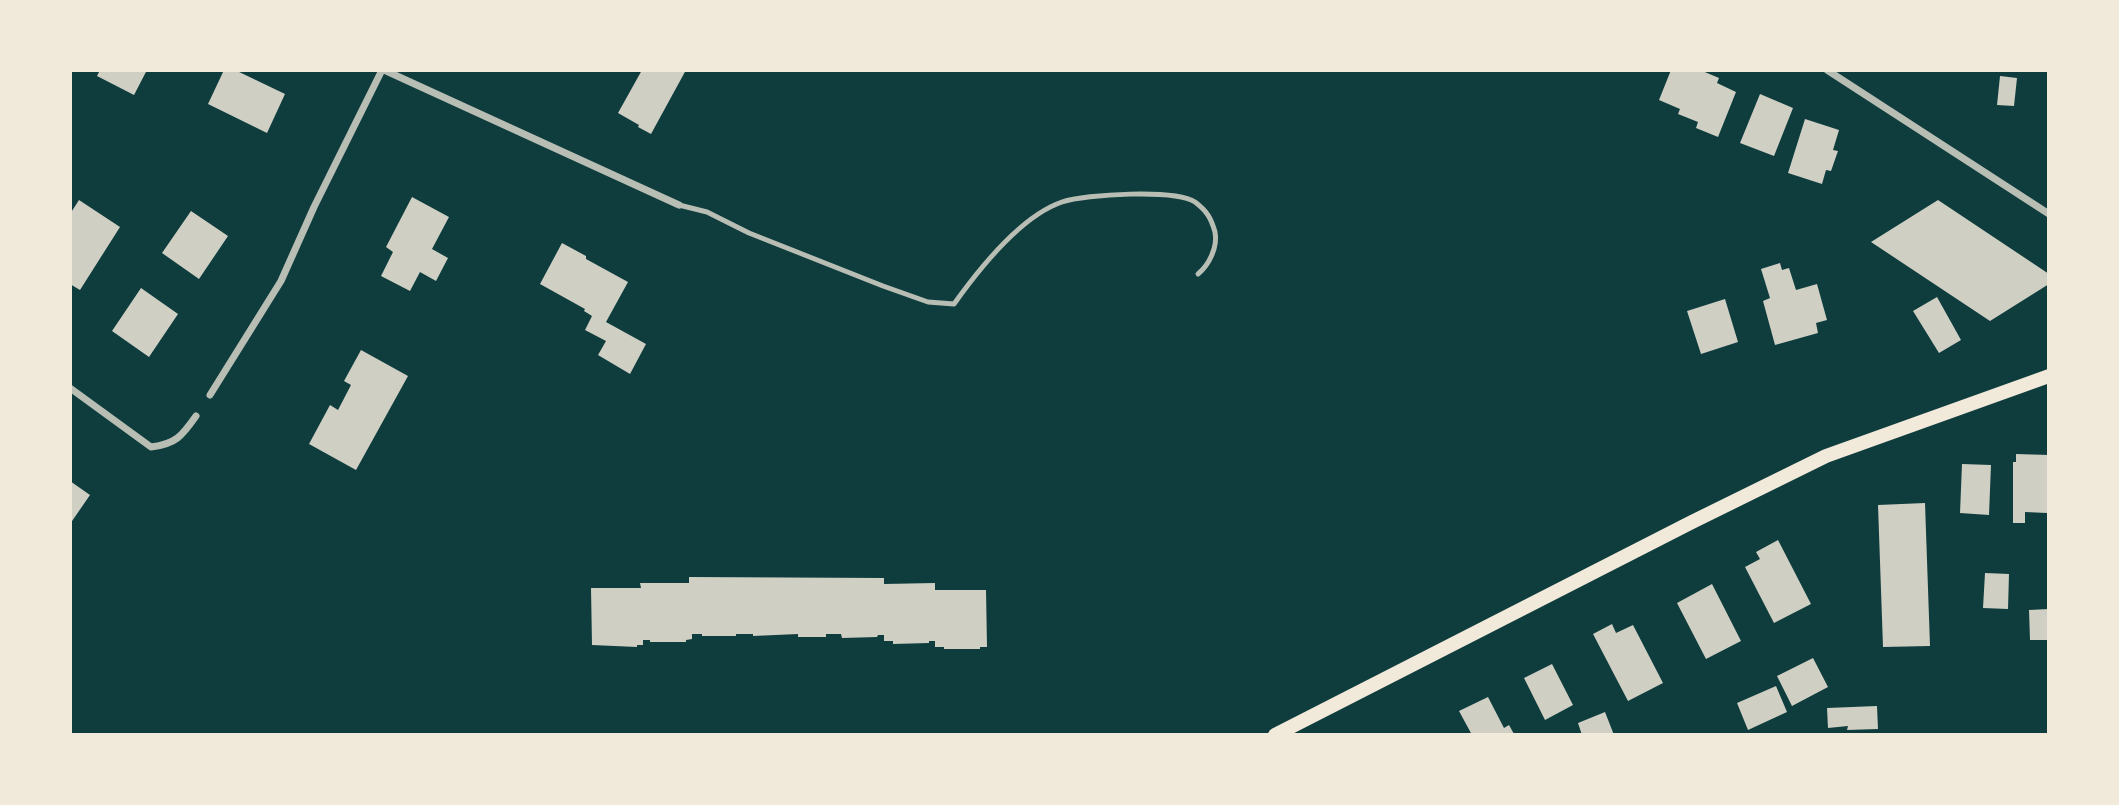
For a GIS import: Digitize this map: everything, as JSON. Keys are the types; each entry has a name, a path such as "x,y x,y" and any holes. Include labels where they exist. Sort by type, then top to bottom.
{"main road":[{"path":"1275,735 1826,456 2049,376"}],"street":[{"path":"211,395 281,281 314,207 383,70 679,205"},
{"path":"1827,70 2049,214"},
{"path":"70,388 151,447 168,445 185,432 196,416"}],"lane":[{"path":"679,205 706,212 749,233 883,286 928,302 954,303 1020,226 1061,202 1102,194 1151,194 1193,200 1210,215 1217,240 1207,267 1198,274"}],"building":[{"path":"100,70 147,70 134,95 97,76"},
{"path":"224,70 235,70 285,94 267,133 208,104"},
{"path":"642,70 686,70 651,134 618,113"},
{"path":"1671,70 1700,70 1719,78 1717,83 1736,92 1718,137 1696,128 1698,122 1678,114 1680,109 1659,100"},
{"path":"2000,76 2017,78 2014,106 1997,105"},
{"path":"1760,94 1793,108 1774,156 1740,143"},
{"path":"1805,119 1839,130 1833,150 1838,151 1831,171 1826,170 1822,184 1788,173"},
{"path":"412,197 449,217 432,249 448,258 436,281 420,272 410,291 381,276 393,252 386,247"},
{"path":"79,200 120,227 80,290 70,284 70,214"},
{"path":"1938,200 2049,274 2049,284 1990,321 1871,242"},
{"path":"191,211 228,236 199,279 162,253"},
{"path":"562,243 628,282 606,322 646,344 630,374 598,355 606,341 585,330 592,316 584,311 585,309 540,284"},
{"path":"1780,263 1782,270 1789,268 1796,290 1817,284 1827,320 1816,323 1818,333 1775,345 1763,301 1770,298 1761,269"},
{"path":"141,288 178,314 149,357 112,331"},
{"path":"1937,297 1961,340 1939,353 1913,311"},
{"path":"1725,299 1738,342 1701,354 1687,311"},
{"path":"361,350 408,376 356,470 309,444 330,405 338,410 351,385 344,381"},
{"path":"2016,454 2049,455 2047,513 2025,512 2025,523 2013,523 2013,462 2016,462"},
{"path":"1962,464 1991,465 1989,515 1960,513"},
{"path":"70,481 90,495 70,524"},
{"path":"1925,503 1930,646 1883,647 1878,505"},
{"path":"1778,540 1811,604 1774,623 1745,567 1760,559 1756,552"},
{"path":"1985,573 2009,574 2008,609 1983,608"},
{"path":"689,577 884,578 884,584 935,583 935,590 986,590 987,647 944,649 935,647 935,641 893,644 893,641 884,641 884,635 842,638 841,634 798,637 798,634 692,634 692,639 686,642 643,640 643,645 637,647 592,645 591,588 641,588 640,583 689,583"},
{"path":"1712,584 1741,641 1706,659 1677,603"},
{"path":"2049,609 2049,640 2030,640 2029,610"},
{"path":"1612,624 1616,633 1633,625 1663,683 1628,701 1593,634"},
{"path":"1813,658 1828,687 1792,706 1777,676"},
{"path":"1552,664 1573,705 1545,720 1524,678"},
{"path":"1776,686 1787,712 1748,730 1737,703"},
{"path":"1488,697 1504,728 1509,725 1514,734 1472,735 1459,711"},
{"path":"1877,706 1878,729 1847,730 1848,726 1828,728 1827,708"},
{"path":"1605,712 1614,735 1582,735 1578,723"}]}
